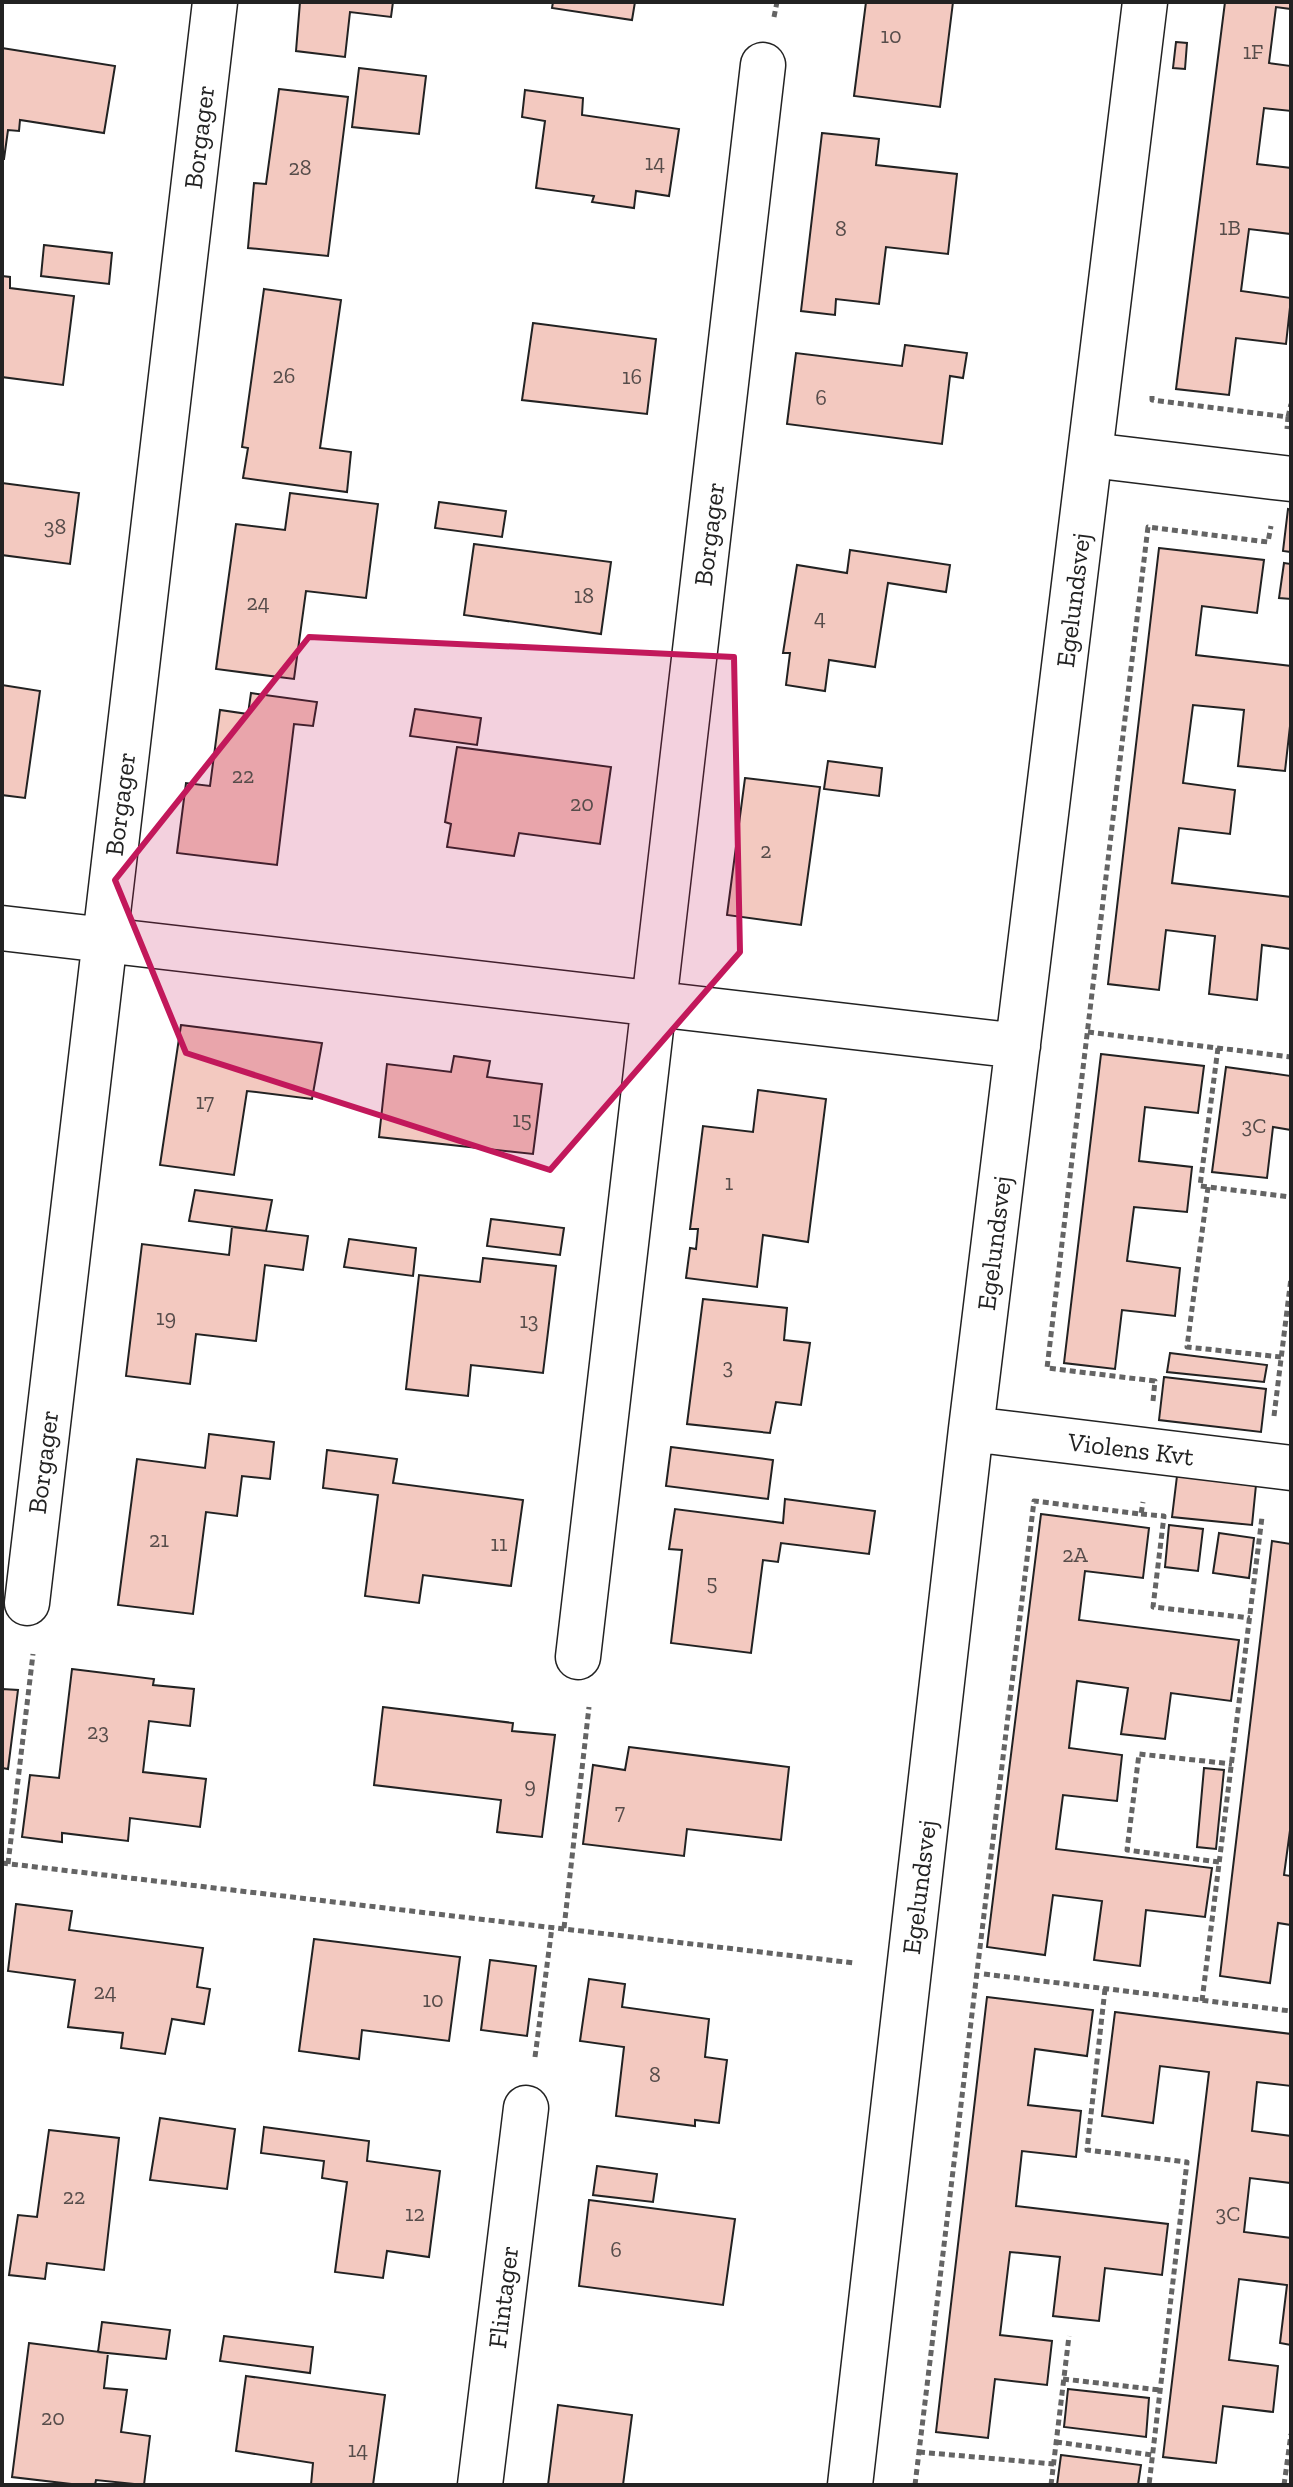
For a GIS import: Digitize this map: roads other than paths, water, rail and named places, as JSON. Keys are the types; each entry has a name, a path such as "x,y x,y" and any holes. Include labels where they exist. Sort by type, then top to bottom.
{"street":[{"name":"Borgager","path":"27,1603 215,2"},
{"name":"Egelundsvej","path":"850,2485 971,1429 1145,2"},
{"name":"Borgager","path":"578,1657 763,65"},
{"path":"1091,455 1285,478"},
{"path":"2,928 1018,1046"},
{"name":"Violens Kvt","path":"971,1429 1280,1467"},
{"name":"Flintager","path":"480,2485 526,2108"}]}
